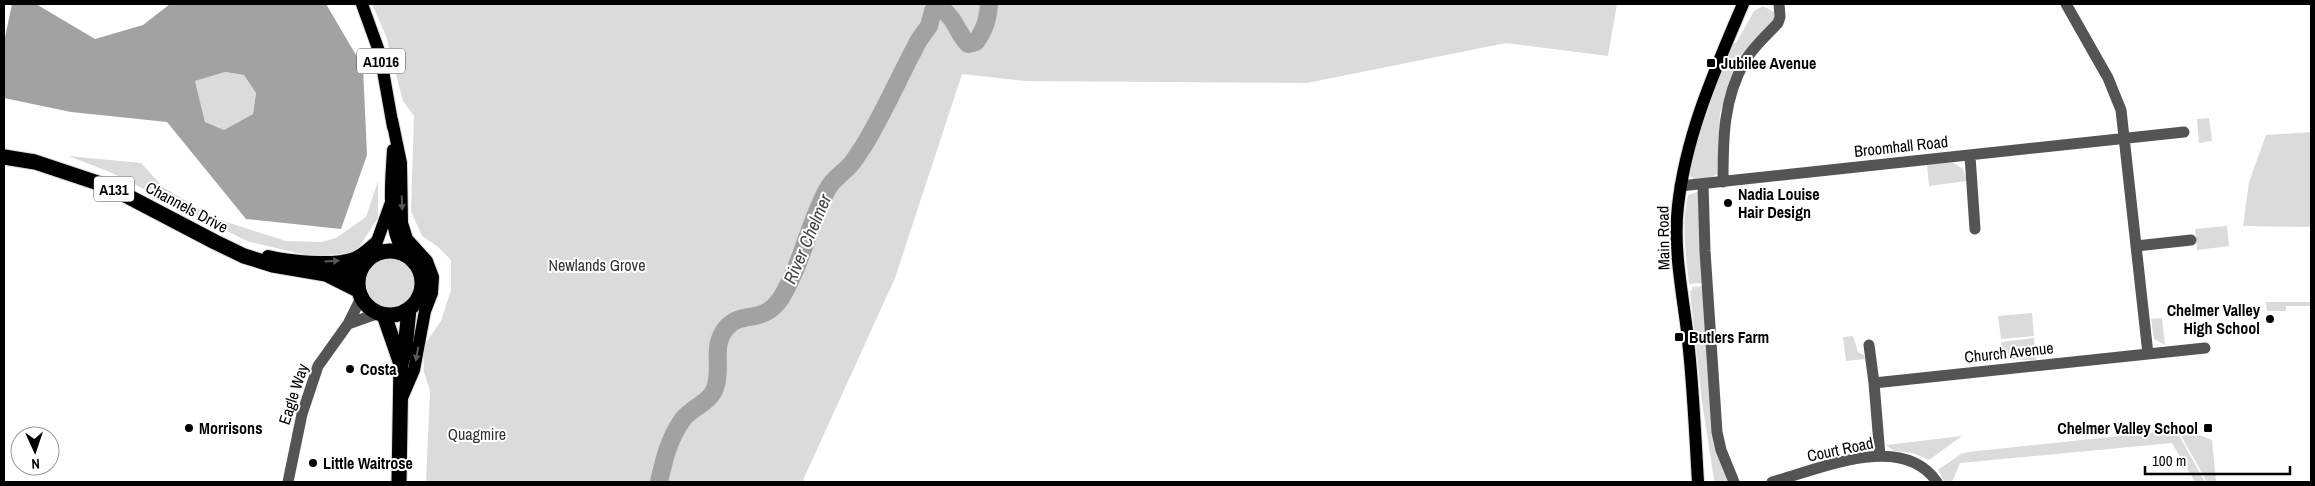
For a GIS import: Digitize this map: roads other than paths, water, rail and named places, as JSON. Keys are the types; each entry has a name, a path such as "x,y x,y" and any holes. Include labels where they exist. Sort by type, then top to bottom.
{"highway":[{"name":"Channels Drive","path":"4,157 35,162 110,187 215,242 244,256 273,266 326,274 361,269"},
{"path":"388,252 404,255 415,264 421,277 420,294 409,309 398,314 382,314 372,310 360,294 361,269 372,257 388,252"},
{"name":"Channels Drive","path":"326,274 360,294"},
{"path":"399,482 401,364 405,349 409,309"},
{"path":"382,314 401,364"}],"main road":[{"name":"A1016","path":"362,4 380,54 392,120 390,206 397,243 404,255"},
{"name":"Main Road","path":"1698,482 1690,368 1676,227 1680,186 1697,116 1743,4"},
{"path":"392,120 401,163 402,223 407,239 427,261 432,277 432,294 425,311 414,370 401,400"},
{"name":"A1016","path":"372,257 390,206"},
{"path":"215,242 237,246 277,259 318,262 350,260 363,254 377,241"}],"street":[{"path":"1723,182 1723,130 1728,104 1745,60 1778,23 1780,17 1779,4"},
{"path":"2066,4 2108,78 2121,110 2148,354"},
{"path":"2125,138 2184,132"},
{"name":"Broomhall Road","path":"1680,186 2125,138"},
{"path":"1970,156 1975,229"},
{"path":"1703,184 1704,252 1717,432 1721,450 1734,482"},
{"path":"2136,246 2191,240"},
{"name":"Eagle Way","path":"288,482 302,414 318,366 348,324 360,294"},
{"path":"348,324 382,314"},
{"path":"1869,345 1879,428 1880,456"},
{"name":"Church Avenue","path":"1874,383 2205,348"},
{"name":"Court Road","path":"1772,482 1853,460 1880,456 1913,460 1937,482"}],"waterway":[{"name":"River Chelmer","path":"659,482 668,449 678,426 687,415 713,393 717,380 718,349 722,334 733,322 767,312 781,298 794,272 820,203 832,182 852,163 871,134 919,40 929,26 933,11 941,8 947,13 968,44 976,42 982,33 987,19 989,4"}],"place":[{"name":"Jubilee Avenue","path":"1711,63"},
{"name":"Nadia Louise Hair Design","path":"1728,203"},
{"name":"Chelmer Valley High School","path":"2270,319"},
{"name":"Butlers Farm","path":"1679,337"},
{"name":"Costa","path":"350,369"},
{"name":"Morrisons","path":"189,428"},
{"name":"Chelmer Valley School","path":"2208,428"},
{"name":"Little Waitrose","path":"313,463"}],"park label":[{"name":"Newlands Grove","path":"597,265"},
{"name":"Quagmire","path":"477,434"}]}
